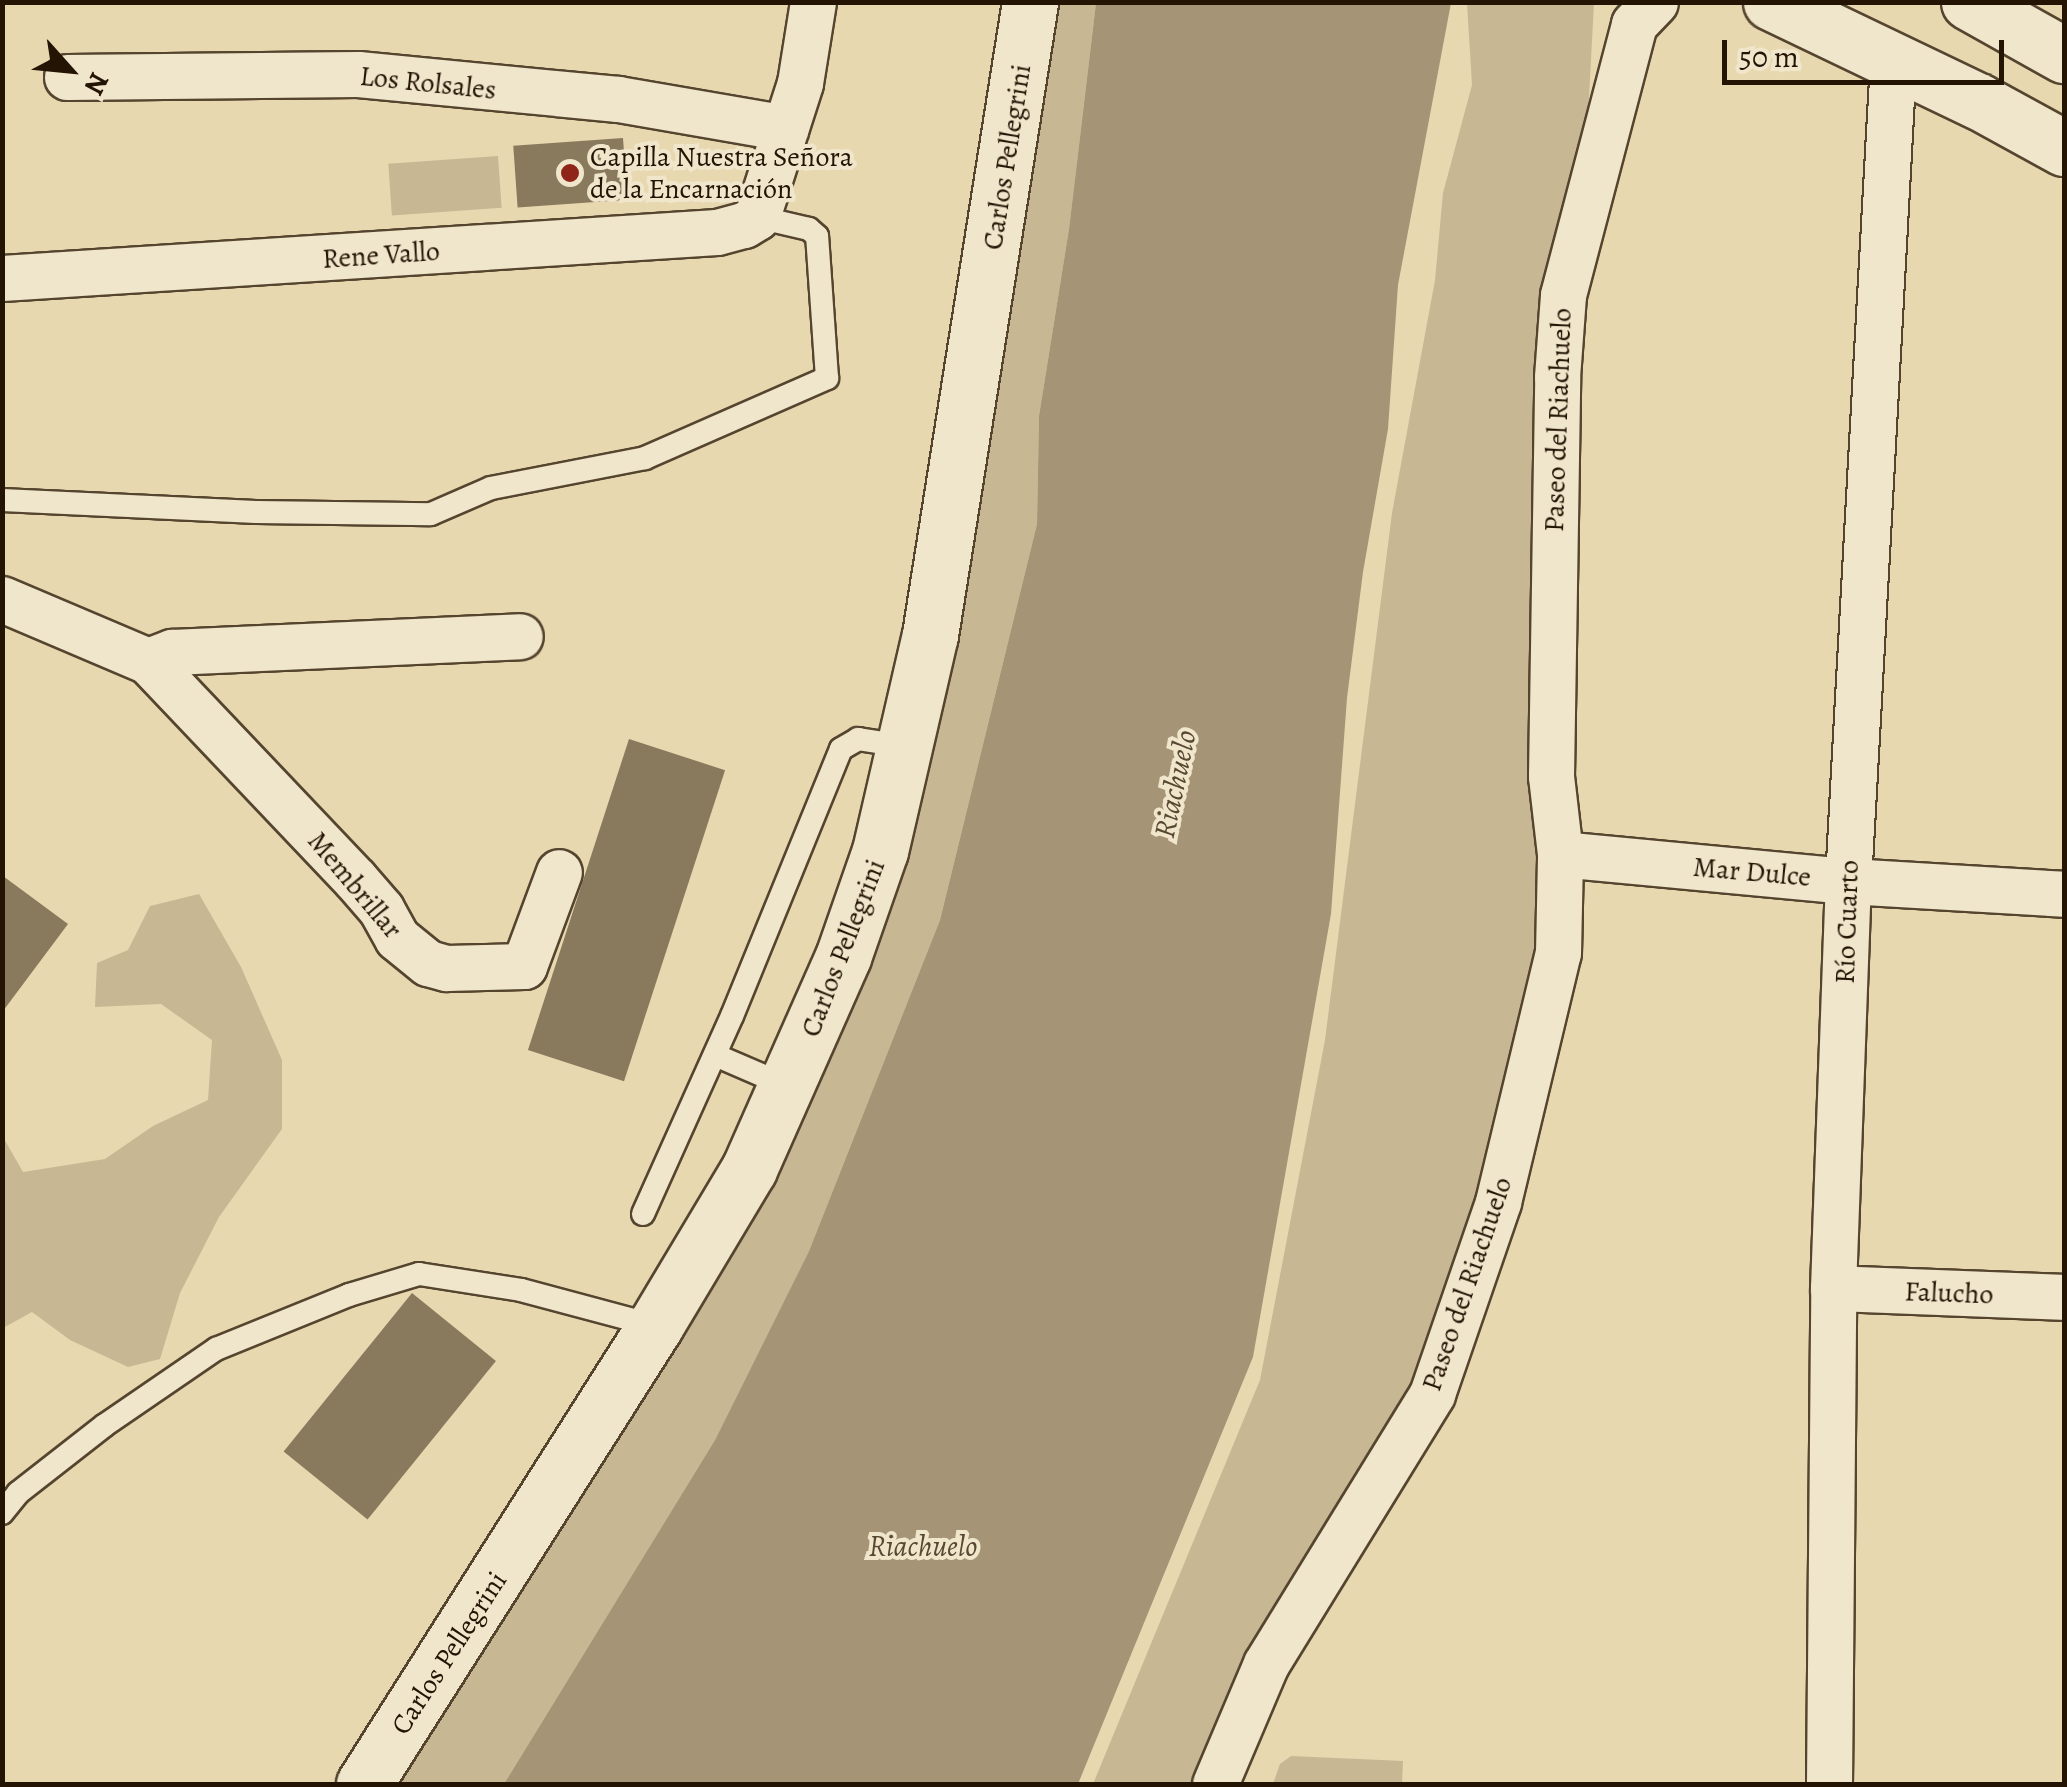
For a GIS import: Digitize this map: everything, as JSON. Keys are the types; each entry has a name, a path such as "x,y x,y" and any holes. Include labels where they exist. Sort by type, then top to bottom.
{"street":[{"path":"757,217 800,84 813,2"},
{"name":"Carlos Pellegrini","path":"364,1784 655,1326 749,1169 844,957 880,851 906,746 967,421 1030,2"},
{"name":"Paseo del Riachuelo","path":"1215,1784 1266,1664 1432,1394 1498,1202 1558,953 1560,854 1551,776 1557,376 1563,295 1634,24 1656,2"},
{"path":"1771,2 2064,148"},
{"path":"1968,2 2064,56"},
{"name":"Río Cuarto","path":"1829,1784 1833,1288 1848,881 1892,61"},
{"name":"Los Rolsales","path":"67,77 358,74 618,99 786,128"},
{"name":"Rene Vallo","path":"2,278 717,232 757,217"},
{"path":"2,598 148,661 172,652 520,636"},
{"name":"Membrillar","path":"148,661 355,879 381,909 397,938 428,963 446,968 524,966 559,872"},
{"name":"Mar Dulce","path":"1560,854 1848,881 2064,894"},
{"name":"Falucho","path":"1833,1288 2064,1297"}],"lane":[{"path":"2,500 431,514 491,488 646,458 826,378 817,236 809,229 757,217"},
{"path":"643,1214 714,1056 841,749 858,739 906,746"},
{"path":"714,1056 787,1086"},
{"path":"2,1512 18,1493 105,1425 216,1349 348,1296 419,1274 521,1290 655,1326"}],"shaded area":[{"path":"1052,3 1096,3 1069,229 1039,416 1037,524 940,920 809,1251 715,1440 504,1784 392,1784 824,1041"},
{"path":"1467,3 1594,3 1544,949 1494,1156 1425,1361 1202,1784 1093,1784 1260,1380 1325,1040 1392,513 1435,280 1443,193 1472,85"},
{"path":"498,156 502,208 392,216 388,164"},
{"path":"199,894 241,967 282,1060 282,1129 219,1217 180,1293 160,1359 128,1367 70,1340 32,1312 3,1328 3,1137 23,1172 105,1159 153,1126 208,1100 212,1040 161,1004 95,1007 97,963 128,950 150,906"},
{"path":"1291,1756 1403,1761 1402,1784 1273,1784 1280,1764"}],"water":[{"name":"Riachuelo","path":"1096,3 1451,3 1398,285 1388,429 1363,572 1347,698 1331,914 1253,1357 1078,1784 504,1784 715,1440 809,1251 940,920 1037,524 1039,416 1069,229"}],"building":[{"name":"Capilla Nuestra Señora de la Encarnación","path":"623,138 627,200 518,208 513,146"},
{"path":"629,739 725,770 624,1081 528,1050"},
{"path":"3,876 68,924 3,1011"},
{"path":"412,1293 496,1361 368,1520 284,1452"}],"place":[{"name":"Capilla Nuestra Señora de la Encarnación","path":"570,173"}]}
